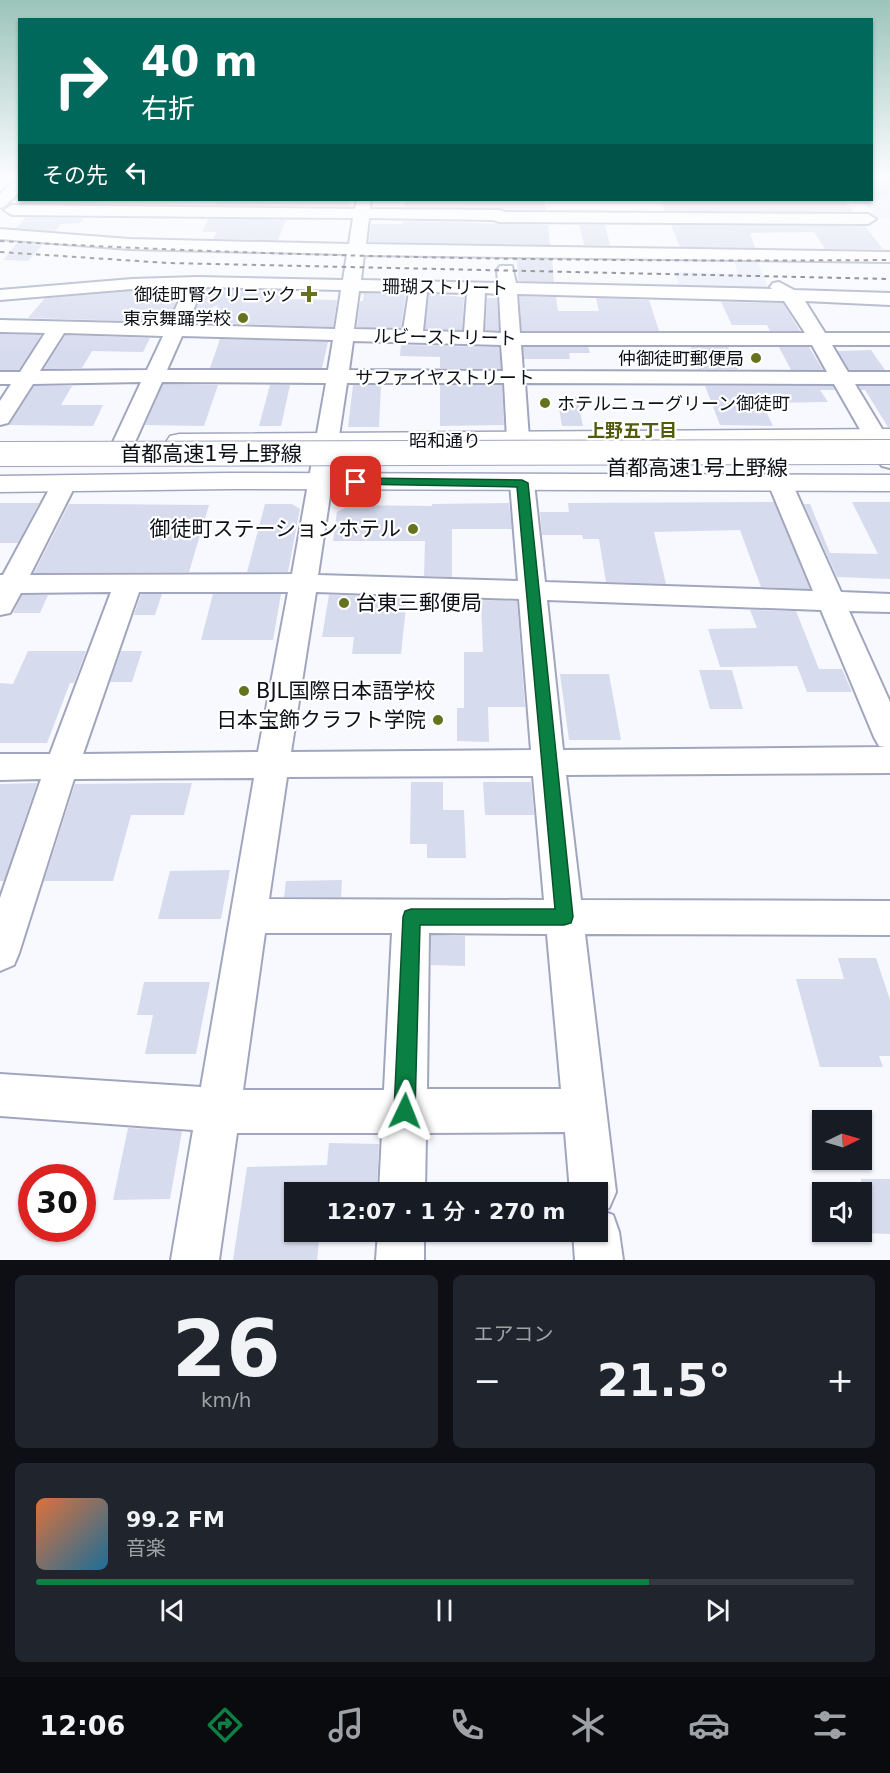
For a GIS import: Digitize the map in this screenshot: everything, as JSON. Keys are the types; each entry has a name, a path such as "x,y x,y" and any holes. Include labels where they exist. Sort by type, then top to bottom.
{"highway":[{"name":"昭和通り","path":"0,484 64,484 518,440 886,442"},
{"name":"昭和通り","path":"0,443 124,442 324,458 509,483 890,483"},
{"name":"首都高速1号上野線","path":"0,454 886,442"},
{"name":"首都高速1号上野線","path":"0,468 890,468"}],"street":[{"path":"36,237 115,243 240,247 675,256 890,257"},
{"path":"115,243 119,237"},
{"path":"240,247 244,237"},
{"path":"195,1260 302,583 338,377 358,237"},
{"path":"500,237 501,249 504,253 518,440"},
{"path":"668,237 675,256"},
{"path":"762,237 766,255 780,290 795,301 841,377 886,442 890,461"},
{"path":"124,442 197,282"},
{"name":"珊瑚ストリート","path":"0,295 132,284 197,282 787,294 890,299"},
{"path":"412,337 419,286"},
{"path":"473,338 476,287"},
{"name":"ルビーストリート","path":"0,326 511,339 890,339"},
{"path":"0,418 58,328"},
{"name":"サファイヤストリート","path":"0,378 154,376 890,378"},
{"path":"509,483 532,591 592,1182"},
{"path":"780,483 890,737"},
{"path":"4,591 64,484"},
{"path":"4,591 128,584 302,583 890,603"},
{"path":"0,953 62,766 128,584"},
{"path":"0,767 890,759"},
{"path":"249,916 890,918"},
{"path":"402,1182 411,917"},
{"path":"0,1095 219,1110 585,1110"},
{"path":"400,1260 401,1242"},
{"path":"597,1242 599,1260"}],"shaded area":[{"path":"734,260 757,261 769,289 679,287 675,272 738,274"}],"building":[{"path":"214,237 279,237 278,240 213,239"},
{"path":"370,237 549,237 550,245 369,242"},
{"path":"582,237 608,237 610,245 584,245"},
{"path":"676,237 751,237 755,248 680,247"},
{"path":"817,237 873,237 883,249 825,249"},
{"path":"17,243 42,245 28,261 3,260"},
{"path":"517,259 552,260 554,282 518,281"},
{"path":"204,289 283,291 280,299 337,300 333,327 211,323 218,305 194,315"},
{"path":"181,290 167,322 28,318 45,298 130,291"},
{"path":"364,293 406,294 401,328 357,327 360,301 363,301"},
{"path":"429,294 464,297 462,330 425,329"},
{"path":"519,296 556,297 558,311 599,311 596,298 649,300 659,331 522,331"},
{"path":"487,298 497,298 499,331 485,330"},
{"path":"721,302 783,303 800,331 770,331 767,325 732,325"},
{"path":"0,334 41,335 19,370 0,370"},
{"path":"65,335 150,338 143,352 92,351 82,368 44,369"},
{"path":"220,339 328,342 322,368 210,368"},
{"path":"401,345 499,347 501,369 440,368 440,357 400,356"},
{"path":"523,347 588,347 590,353 569,353 570,359 524,359"},
{"path":"691,347 728,347 738,369 699,369"},
{"path":"779,347 809,347 823,370 791,370"},
{"path":"871,350 885,370 849,370 838,351"},
{"path":"163,384 218,385 204,426 145,425"},
{"path":"270,385 290,385 281,426 259,426"},
{"path":"353,385 381,385 379,427 348,427"},
{"path":"440,385 502,385 504,425 440,426"},
{"path":"34,386 72,386 61,405 103,405 93,426 9,425"},
{"path":"705,386 833,386 835,390 820,390 828,402 762,403 773,426 720,425"},
{"path":"859,386 890,386 890,427 865,390 861,390"},
{"path":"557,397 577,397 583,426 562,426"},
{"path":"774,502 810,589 761,587 740,530 654,532 666,584 606,582 599,539 583,539 582,535 542,535 540,512 569,512 568,503"},
{"path":"852,502 890,502 890,579 837,577 804,504 810,504 830,553 878,554"},
{"path":"0,503 39,503 18,543 0,543"},
{"path":"509,503 512,529 452,529 452,577 424,576 425,541 333,541 337,512 350,505 432,506 432,504"},
{"path":"69,504 209,505 189,572 34,573"},
{"path":"265,504 292,504 300,509 288,572 247,572"},
{"path":"141,594 162,594 155,615 134,615"},
{"path":"213,594 281,594 273,640 201,640"},
{"path":"22,595 48,595 40,613 13,613"},
{"path":"329,595 407,597 401,654 352,654 354,637 322,637"},
{"path":"481,600 517,601 525,707 488,707 489,742 457,741 457,708 464,708 464,652 483,652"},
{"path":"750,610 796,611 819,669 842,669 852,692 807,692 797,666 720,667 708,629 757,628"},
{"path":"28,651 86,651 74,683 70,683 47,743 0,743 0,683 13,684"},
{"path":"121,651 142,651 132,682 110,682"},
{"path":"699,670 732,670 743,709 710,709"},
{"path":"560,674 609,674 621,740 569,740"},
{"path":"411,782 443,782 443,810 464,810 466,858 427,858 427,844 410,844"},
{"path":"483,782 531,782 534,815 485,815"},
{"path":"37,783 4,881 0,881 0,784"},
{"path":"192,783 184,815 131,815 113,881 44,881 75,784"},
{"path":"230,870 221,919 158,919 170,871"},
{"path":"342,880 341,897 284,897 286,881"},
{"path":"431,935 465,936 465,966 431,965"},
{"path":"838,958 876,958 890,1000 890,1056 879,1056 883,1067 820,1067 796,979 844,979"},
{"path":"144,982 210,982 196,1054 145,1054 153,1015 137,1015"},
{"path":"128,1128 182,1131 170,1199 113,1200"},
{"path":"329,1143 379,1144 377,1182 284,1182 284,1242 319,1242 317,1260 233,1260 247,1167 327,1165"},
{"path":"861,1179 890,1179 890,1234 872,1233 872,1182 861,1182"}],"railway":[{"path":"0,241 445,258 890,260"},
{"path":"0,252 168,263 890,279"}],"place":[{"name":"御徒町腎クリニック","path":"309,294"},
{"name":"東京舞踊学校","path":"243,318"},
{"name":"仲御徒町郵便局","path":"756,358"},
{"name":"ホテルニューグリーン御徒町","path":"545,403"},
{"name":"御徒町ステーションホテル","path":"413,529"},
{"name":"台東三郵便局","path":"344,603"},
{"name":"BJL国際日本語学校","path":"244,691"},
{"name":"日本宝飾クラフト学院","path":"438,720"}],"district":[{"name":"上野五丁目","path":"632,430"}],"route":[{"path":"356,482 522,483 564,917 411,917 405,1111"}]}
